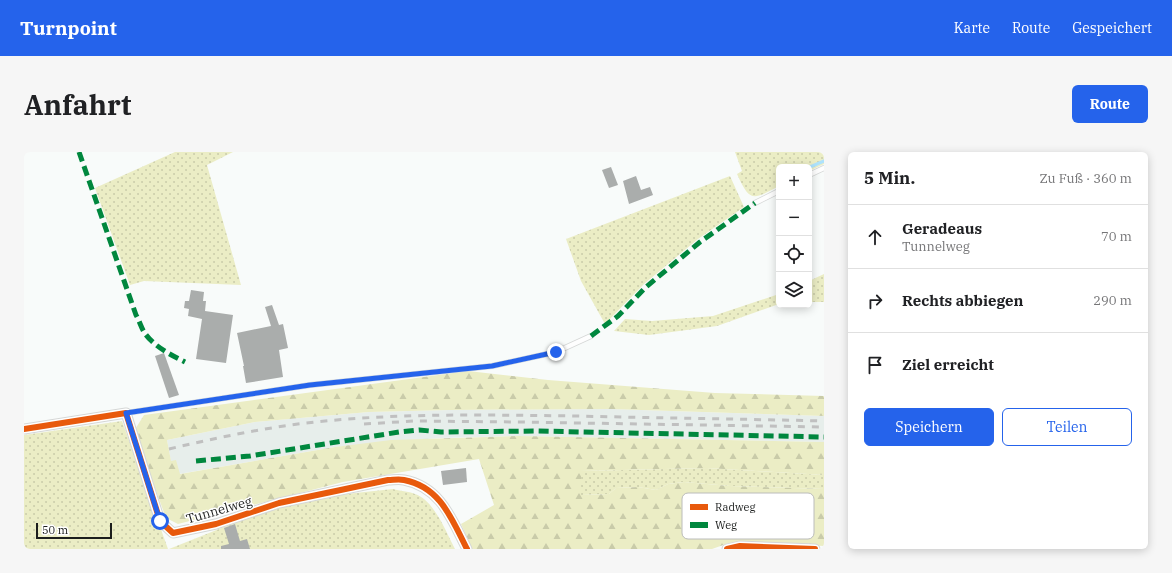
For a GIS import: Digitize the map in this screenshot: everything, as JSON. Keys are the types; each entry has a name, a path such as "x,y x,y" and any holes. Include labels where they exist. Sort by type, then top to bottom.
{"street":[{"path":"24,429 126,413"},
{"name":"Tunnelweg","path":"126,413 160,521 173,533 216,524 279,503 388,480 403,480 432,492 443,504 467,549"},
{"path":"727,549 740,546 815,549"}],"lane":[{"path":"812,174 824,168"},
{"path":"755,203 776,192"},
{"path":"126,413 310,385 492,366 556,352 591,336"}],"shaded area":[{"path":"610,409 824,416 824,442 519,436 440,438 335,447 179,474 171,462 167,440 255,422 369,412"}],"green space":[{"path":"175,152 233,152 207,165 241,285 144,281 130,285 95,188"},
{"path":"735,152 824,152 824,164 812,170 812,164 776,164 776,188 758,196 753,196 745,190 737,174 742,171"},
{"path":"730,176 744,207 698,239 644,284 605,324 581,281 566,239"},
{"path":"824,274 824,302 812,302 812,280"},
{"path":"776,295 776,305 717,326 649,335 614,331 625,319 652,321 713,316"},
{"path":"468,371 548,380 715,393 824,396 824,416 610,409 369,412 255,422 167,440 171,461 176,460 180,474 335,447 391,440 519,436 824,442 824,475 707,468 581,471 581,495 609,494 616,488 638,487 656,490 668,484 684,482 730,486 824,489 824,546 745,542 729,543 712,549 472,549 461,524 494,505 479,459 343,482 178,524 166,518 134,431 144,415"},
{"path":"122,421 168,549 24,549 24,435"},
{"path":"707,468 824,475 824,489 730,486 684,482 668,484 656,490 638,487 616,488 609,494 581,495 581,471"},
{"path":"393,489 410,492 422,497 439,517 455,549 169,549 249,517 280,508 346,494"}],"building":[{"path":"611,167 618,185 609,188 602,170"},
{"path":"636,176 641,190 650,187 653,195 629,204 623,181"},
{"path":"191,290 204,292 203,301 206,301 205,311 233,315 226,363 196,359 202,319 188,316 189,309 184,308 185,301 189,301"},
{"path":"272,305 279,325 283,324 288,348 279,350 283,377 246,383 237,333 271,326 265,307"},
{"path":"164,353 179,395 169,398 155,356"},
{"path":"466,468 467,482 443,485 441,471"},
{"path":"235,524 240,541 247,539 250,549 221,549 221,546 229,544 224,528"}],"waterway":[{"path":"812,166 824,161"}],"railway":[{"path":"169,449 266,429 356,418 450,415 513,415 824,421"},
{"path":"364,424 414,421 824,427"}],"marked path":[{"path":"79,152 136,315 143,330 157,346 185,362"},
{"path":"591,336 618,316 646,287 700,242 755,203"},
{"path":"196,461 250,456 419,430 441,432 536,431 824,437"}],"cycle path":[{"path":"24,429 126,413 160,521 173,533 216,524 279,503 388,480 404,480 417,484 436,497 450,516 467,549"},
{"path":"727,549 740,546 815,549"}],"route":[{"path":"160,521 126,413 310,385 492,366 556,352"}]}
